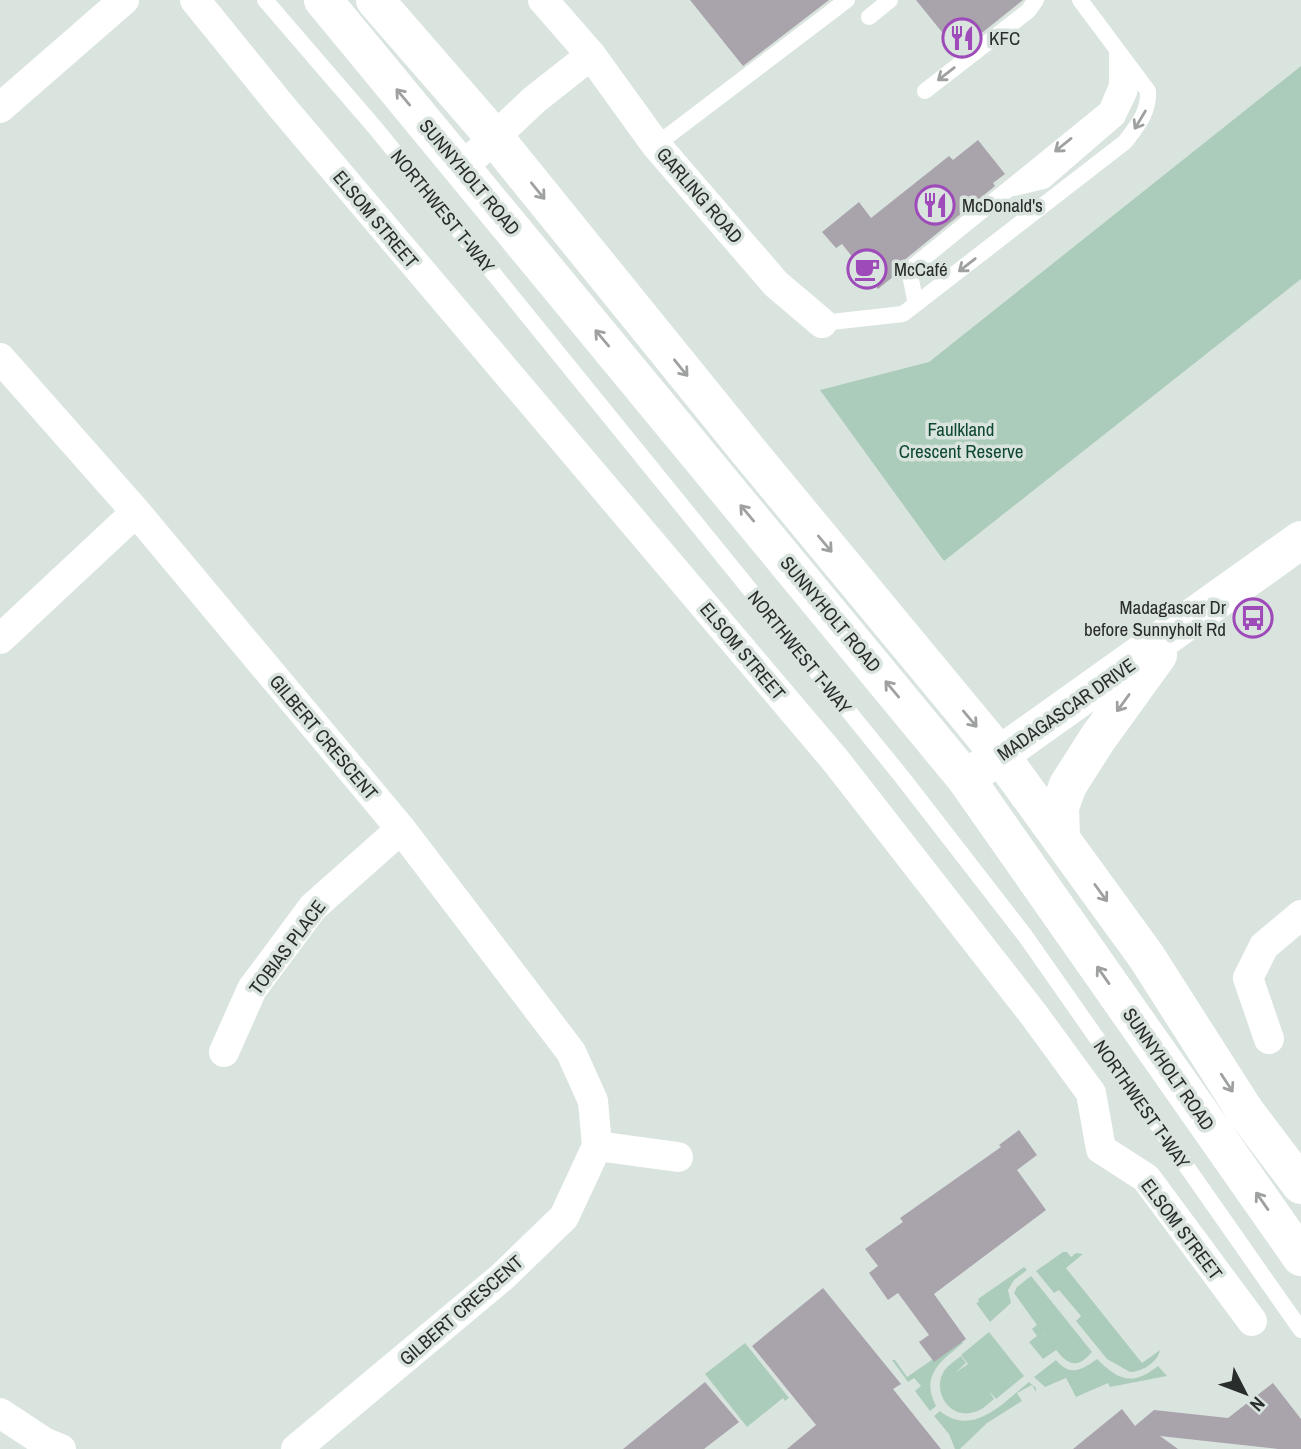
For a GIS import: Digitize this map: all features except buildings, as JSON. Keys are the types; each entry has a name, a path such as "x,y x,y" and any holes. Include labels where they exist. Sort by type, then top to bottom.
{"main road":[{"name":"SUNNYHOLT ROAD","path":"323,0 966,779 1301,1257"},
{"name":"SUNNYHOLT ROAD","path":"374,0 495,138 750,453 1000,755 1146,956 1245,1111 1301,1185"},
{"name":"MADAGASCAR DRIVE","path":"966,779 1301,540"},
{"path":"1060,838 1060,807 1068,785 1098,738 1178,629"}],"street":[{"path":"0,108 124,0"},
{"name":"ELSOM STREET","path":"195,0 281,106 836,761 1034,1015 1091,1093 1101,1149 1146,1178 1252,1321"},
{"name":"GARLING ROAD","path":"543,0 590,55 656,145 776,284 822,323"},
{"path":"462,168 534,100 590,55"},
{"name":"GILBERT CRESCENT","path":"0,358 136,512 401,829 571,1052 593,1101 597,1146 564,1217 502,1277 296,1449"},
{"path":"0,639 136,512"},
{"name":"TOBIAS PLACE","path":"225,1052 252,989 313,907 401,829"},
{"path":"1269,1039 1248,978 1264,946 1301,915"},
{"path":"597,1146 678,1157"},
{"path":"0,1413 44,1442 61,1449"}],"lane":[{"name":"NORTHWEST T-WAY","path":"265,0 377,130 956,846 1026,937 1301,1329"},
{"path":"656,145 847,0"},
{"path":"869,17 890,0"},
{"path":"925,91 1028,10 1036,0"},
{"path":"822,323 903,314 1125,142 1145,115 1149,103 1148,91 1081,1"},
{"path":"916,304 909,270 1107,109 1117,85 1117,50"},
{"path":"1009,189 1044,181 1117,118 1129,93 1131,69"}],"green space":[{"name":"Faulkland Crescent Reserve","path":"1301,66 1301,279 944,561 820,390 929,362"},
{"path":"1067,1252 1071,1257 1076,1253 1083,1254 1066,1268 1142,1363 1160,1350 1149,1366 1130,1372 1107,1359 1076,1321 1081,1316 1059,1290 1054,1293 1036,1271"},
{"path":"1024,1267 1027,1270 1014,1280 1008,1290 1011,1303 990,1322 976,1303 979,1302 978,1299"},
{"path":"1031,1276 1092,1352 1077,1363 1067,1361 1056,1350 1043,1359 1029,1342 1037,1336 1032,1329 1037,1325 1014,1293 1017,1287"},
{"path":"989,1332 1024,1376 996,1399 989,1391 994,1399 980,1410 970,1413 955,1411 944,1401 941,1394 941,1378 946,1369 961,1356 966,1363 955,1373 968,1364 961,1355"},
{"path":"961,1340 963,1343 935,1370 930,1386 936,1406 930,1411 915,1391 921,1386 914,1378 908,1382 892,1360 895,1360 907,1377"},
{"path":"745,1343 789,1398 785,1401 783,1398 747,1427 705,1374"},
{"path":"1097,1359 1112,1372 1126,1378 1141,1376 1158,1366 1167,1376 1110,1387 1108,1383 1076,1397 1066,1378 1045,1387 1034,1377 1056,1360 1066,1369 1076,1370"},
{"path":"1029,1382 1036,1388 1036,1392 1032,1385 1017,1393 1022,1401 987,1423 960,1449 955,1449 949,1434 934,1416 940,1411 964,1421 976,1419 999,1407"}],"place":[{"name":"KFC","path":"962,38"},
{"name":"McDonald's","path":"935,205"},
{"name":"McCafé","path":"867,269"},
{"name":"Madagascar Dr before Sunnyholt Rd","path":"1253,618"}]}
